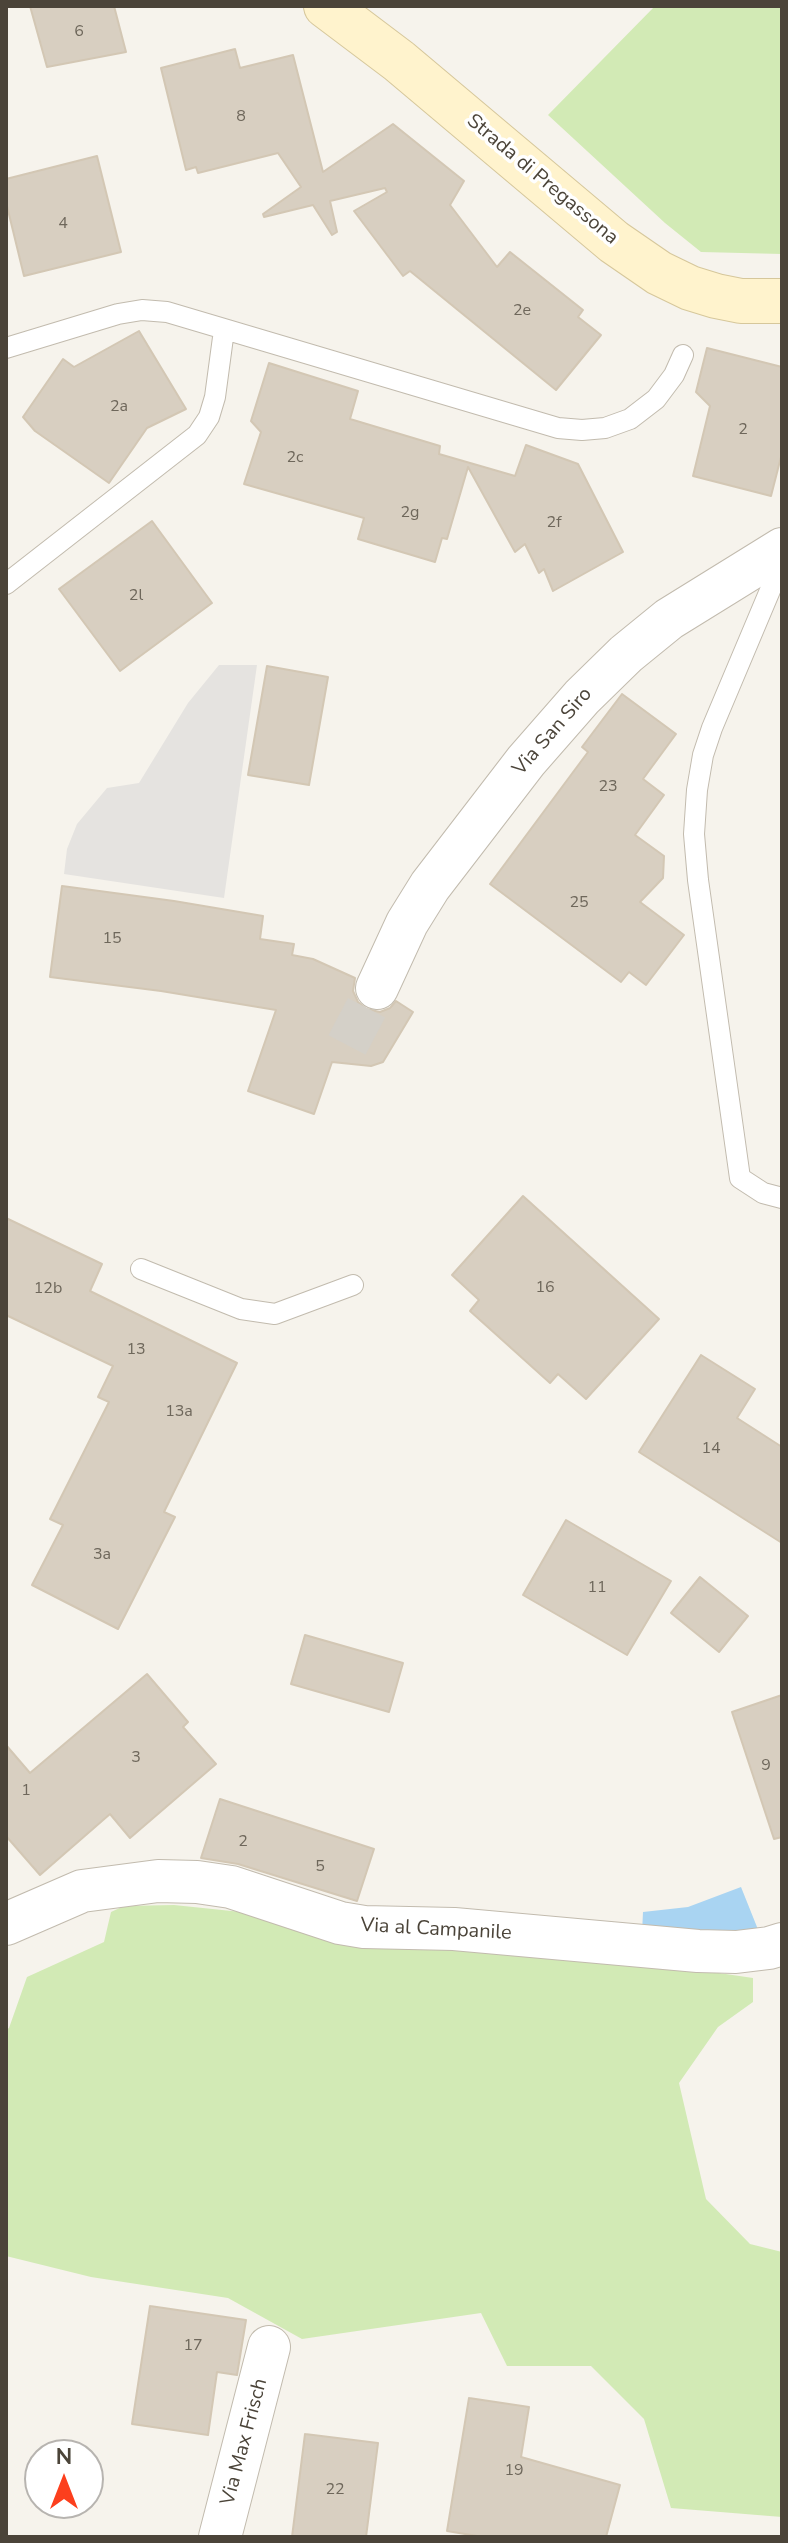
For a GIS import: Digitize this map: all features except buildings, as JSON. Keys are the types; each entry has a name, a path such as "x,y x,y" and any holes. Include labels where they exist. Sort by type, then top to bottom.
{"street":[{"name":"Strada di Pregassona","path":"326,6 399,61 614,242 659,273 716,296 741,301 782,301"},
{"name":"Via San Siro","path":"380,981 407,923 430,886 526,761 582,697 626,654 669,619 782,549"},
{"name":"Via al Campanile","path":"6,1924 82,1891 158,1881 184,1881 231,1887 340,1923 364,1927 454,1929 698,1951 736,1952 782,1944"},
{"name":"Via Max Frisch","path":"220,2537 269,2347"}],"lane":[{"path":"6,348 118,314 142,310 192,318 558,428 582,430 605,428 630,419 656,399 674,375 683,355"},
{"path":"6,584 197,435 209,417 215,397 224,330"},
{"path":"782,562 703,755 694,834 740,1178 763,1193 782,1198"},
{"path":"141,1269 241,1309 275,1314 353,1285"}],"green space":[{"path":"655,6 782,6 782,254 701,252 665,223 548,115"},
{"path":"174,1905 452,1934 753,1978 753,2002 718,2027 679,2083 706,2199 750,2244 782,2252 782,2517 671,2508 644,2419 591,2366 507,2366 481,2313 302,2339 228,2298 91,2277 6,2256 6,2030 27,1977 104,1942 111,1912 124,1906"}],"shaded area":[{"path":"219,665 257,665 224,898 64,874 67,849 77,824 107,788 139,783 188,703"}],"water":[{"path":"741,1887 759,1932 642,1933 643,1912 688,1907"}],"tunnel":[{"path":"347,1045 377,988"}]}
